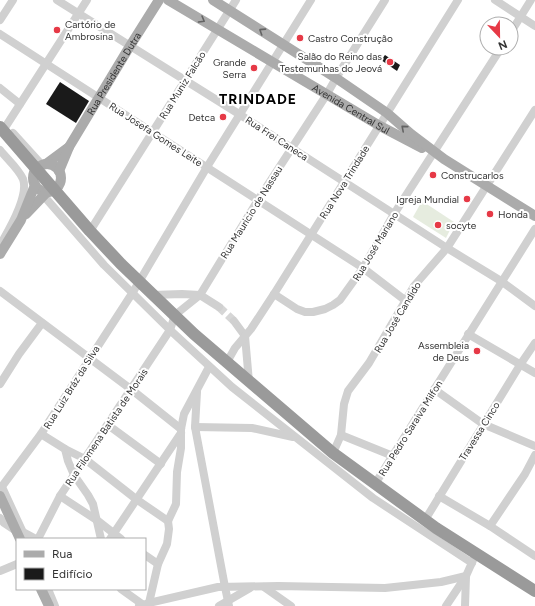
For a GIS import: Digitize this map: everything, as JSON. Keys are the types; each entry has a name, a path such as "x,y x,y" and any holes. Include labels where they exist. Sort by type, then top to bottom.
{"highway":[{"path":"2,128 41,166 48,192 90,231 136,287 152,295 194,334 333,453 425,520 474,559 535,591"}],"main road":[{"name":"Rua Presidente Dutra","path":"69,147 159,0"},
{"name":"Avenida Central Sul","path":"168,0 380,126 434,153"},
{"name":"Avenida Central Sul","path":"213,0 336,78 387,113 434,153"},
{"path":"21,220 35,185 33,176 41,166 69,147"},
{"path":"0,254 6,232 21,220 60,181 59,171 69,147"},
{"path":"434,153 535,216"},
{"path":"41,166 54,165 59,171"},
{"path":"35,185 38,188 48,192"},
{"path":"1,491 21,535"},
{"path":"41,590 48,606"}],"street":[{"path":"0,20 13,0"},
{"name":"Rua Frei Caneca","path":"57,0 501,281 535,306"},
{"path":"2,128 47,64 87,0"},
{"name":"Rua Muniz Falcão","path":"90,231 236,0"},
{"name":"Rua Luiz Bráz da Silva","path":"1,491 42,434 136,287 239,114 311,0"},
{"name":"Rua Mauricio de Nassau","path":"175,315 200,295 258,200 327,94 385,0"},
{"name":"Rua Nova Trindade","path":"227,362 235,348 251,329 274,294 458,0"},
{"path":"494,0 535,26"},
{"path":"519,19 531,0"},
{"name":"Rua Josefa Gomes Leite","path":"0,34 363,268 406,301"},
{"name":"Rua José Mariano","path":"274,294 297,309 305,312 325,309 340,300 363,268 394,214 496,56"},
{"path":"0,88 20,104"},
{"name":"Rua José Candido","path":"333,453 341,435 344,404 348,391 369,363 414,286 447,248 535,110"},
{"path":"0,150 22,178 24,192 14,219 0,245"},
{"path":"48,192 104,265 136,287 170,330 243,397 373,498 474,559 466,576 446,606"},
{"name":"Rua Pedro Saraiva Milfon","path":"374,484 535,229"},
{"path":"0,291 132,390 181,431"},
{"path":"152,295 200,295 219,307"},
{"name":"Rua Filomena Batista de Morais","path":"38,538 60,496 132,390 170,330 175,315"},
{"path":"234,321 245,336 249,382"},
{"path":"0,384 19,354 42,323"},
{"path":"468,334 535,373"},
{"name":"Travessa Cinco","path":"425,520 483,424 535,343"},
{"path":"144,604 158,564 167,544 169,529 168,521 176,504 181,431 186,409 209,366"},
{"path":"198,388 195,427 229,603"},
{"path":"434,389 483,424 535,446"},
{"path":"108,425 161,464"},
{"path":"195,427 252,428 295,437"},
{"path":"60,496 98,521 112,536 161,464 181,431"},
{"path":"42,434 65,449 85,459 136,499 168,521"},
{"path":"341,435 393,456"},
{"path":"65,449 74,475 91,500 98,521 101,538"},
{"path":"490,526 525,474 535,455"},
{"path":"439,496 490,526 535,556"},
{"path":"2,521 21,535 33,538"},
{"path":"146,556 158,564"},
{"path":"0,571 16,564"},
{"path":"123,590 144,604 218,587 278,586 385,588 442,582 466,576"},
{"path":"465,606 466,576"},
{"path":"219,606 229,603 251,587"},
{"path":"264,587 291,606"},
{"path":"48,590 55,606"}],"shaded area":[{"path":"422,201 454,222 446,238 413,217"}],"building":[{"name":"Salão do Reino das Testemunhas do Jeová","path":"385,55 400,65 397,71 381,60"},
{"path":"60,82 89,101 76,123 46,104"}],"tunnel":[{"path":"219,307 234,321"}],"place":[{"name":"Cartório de Ambrosina","path":"57,30"},
{"name":"Castro Construção","path":"300,38"},
{"name":"Salão do Reino das Testemunhas do Jeová","path":"390,62"},
{"name":"Grande Serra","path":"254,68"},
{"name":"Detca","path":"223,117"},
{"name":"Construcarlos","path":"433,175"},
{"name":"Igreja Mundial","path":"467,199"},
{"name":"Honda","path":"490,214"},
{"name":"socyte","path":"438,225"},
{"name":"Assembleia de Deus","path":"477,351"}],"district":[{"name":"TRINDADE","path":"258,99"}]}
